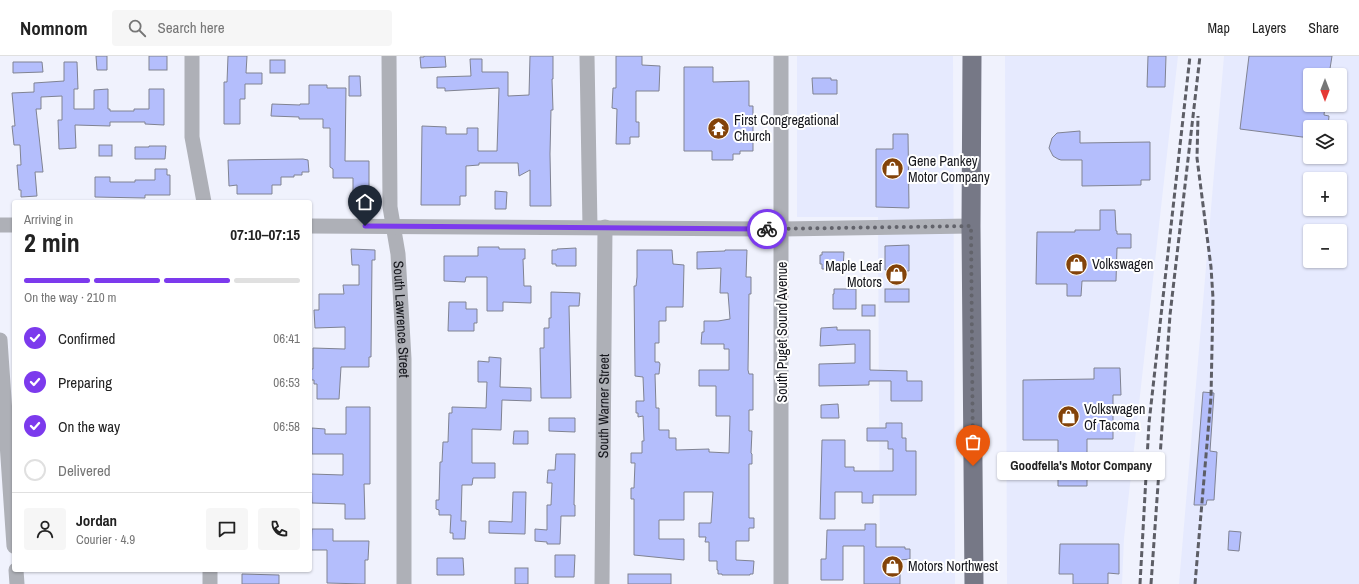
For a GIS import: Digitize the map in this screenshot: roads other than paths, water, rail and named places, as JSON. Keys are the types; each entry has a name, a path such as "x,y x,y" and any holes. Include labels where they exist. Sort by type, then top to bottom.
{"main road":[{"path":"972,56 971,226 974,584"}],"street":[{"path":"192,56 192,137 204,200"},
{"name":"South Lawrence Street","path":"389,56 390,207 398,254 404,358 404,584"},
{"path":"587,56 590,227"},
{"name":"South Puget Sound Avenue","path":"781,56 782,584"},
{"path":"0,225 12,225"},
{"path":"312,226 782,229 971,226"},
{"name":"South Warner Street","path":"602,584 605,227"},
{"path":"0,340 12,517"},
{"path":"16,572 17,584"},
{"path":"210,572 210,584"}],"railway":[{"path":"1140,584 1149,423 1190,56"},
{"path":"1151,584 1170,315 1200,56"},
{"path":"1195,584 1211,397 1213,298 1211,267 1197,158 1198,116"}],"place":[{"name":"First Congregational Church","path":"718,128"},
{"name":"Gene Pankey Motor Company","path":"892,169"},
{"name":"Volkswagen","path":"1076,264"},
{"name":"Maple Leaf Motors","path":"897,274"},
{"name":"Volkswagen Of Tacoma","path":"1068,417"},
{"name":"Goodfella's Motor Company","path":"973,466"},
{"name":"Motors Northwest","path":"893,566"}]}
